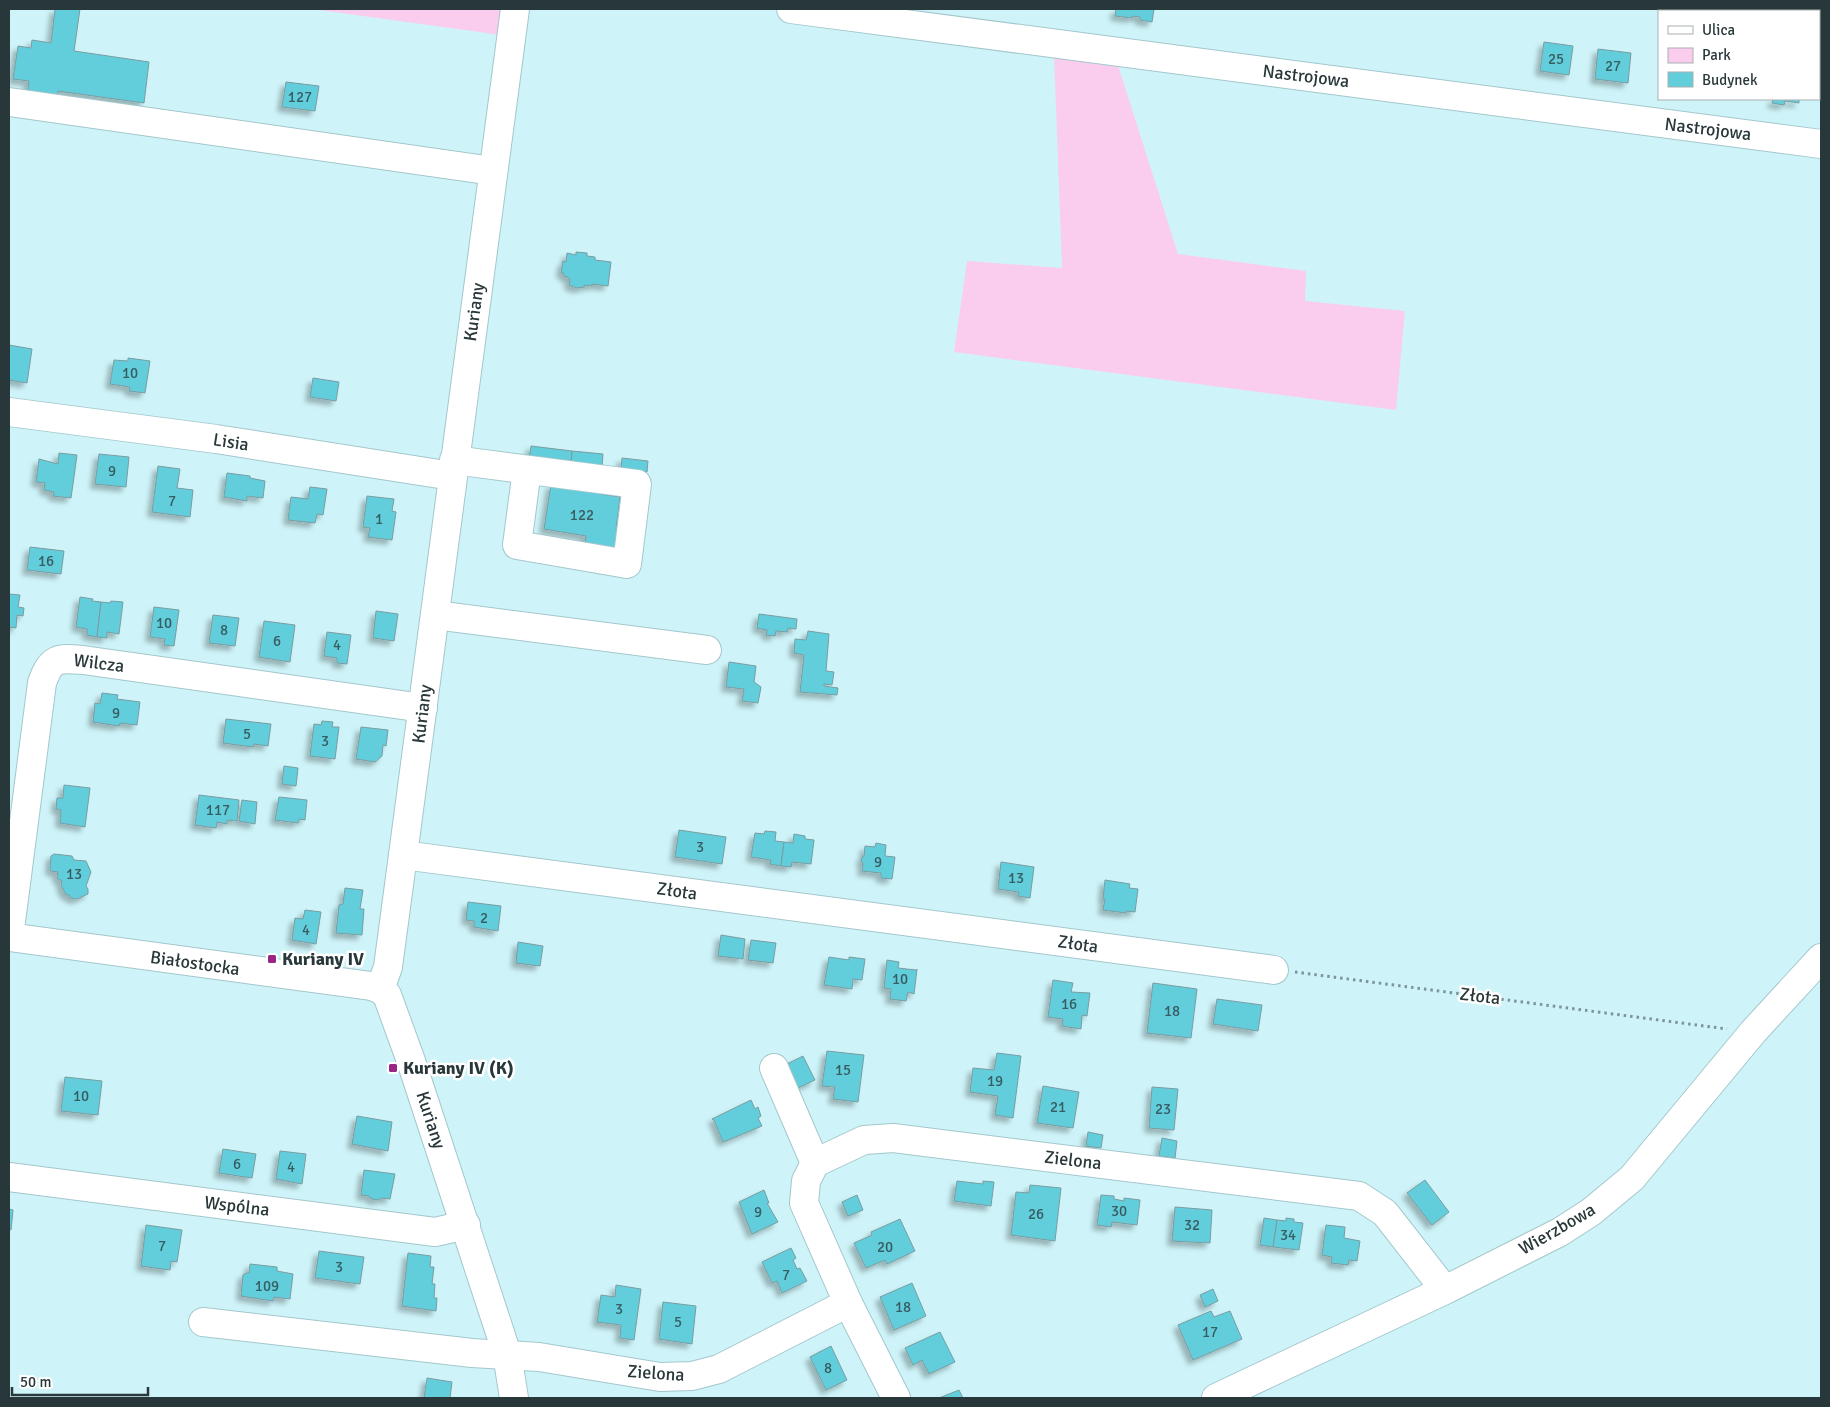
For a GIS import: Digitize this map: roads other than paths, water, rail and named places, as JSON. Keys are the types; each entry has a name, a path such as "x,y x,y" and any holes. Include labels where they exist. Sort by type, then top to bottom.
{"street":[{"name":"Kuriany","path":"514,1398 507,1354 466,1225 391,1004 387,995 380,989 388,967 515,9"},
{"name":"Nastrojowa","path":"791,9 1821,144"},
{"path":"9,102 493,171"},
{"name":"Lisia","path":"9,412 216,440 453,468 527,470 638,484 627,564 517,545 527,470"},
{"path":"435,615 708,650"},
{"name":"Wilcza","path":"9,937 42,683 47,669 55,660 83,660 423,708"},
{"name":"Złota","path":"403,855 1274,970"},
{"name":"Białostocka","path":"9,937 371,986 380,989"},
{"name":"Wierzbowa","path":"1216,1398 1445,1290 1560,1232 1591,1212 1632,1178 1753,1032 1821,958"},
{"path":"774,1068 815,1163 806,1181 804,1202 848,1303 896,1398"},
{"name":"Zielona","path":"815,1163 864,1140 893,1138 1359,1196 1384,1213 1445,1290"},
{"name":"Wspólna","path":"9,1176 435,1232 466,1225"},
{"name":"Zielona","path":"203,1322 472,1353 539,1357 660,1377 692,1376 719,1369 848,1303"}],"place":[{"name":"Kuriany IV","path":"272,959"},
{"name":"Kuriany IV (K)","path":"393,1068"}]}
